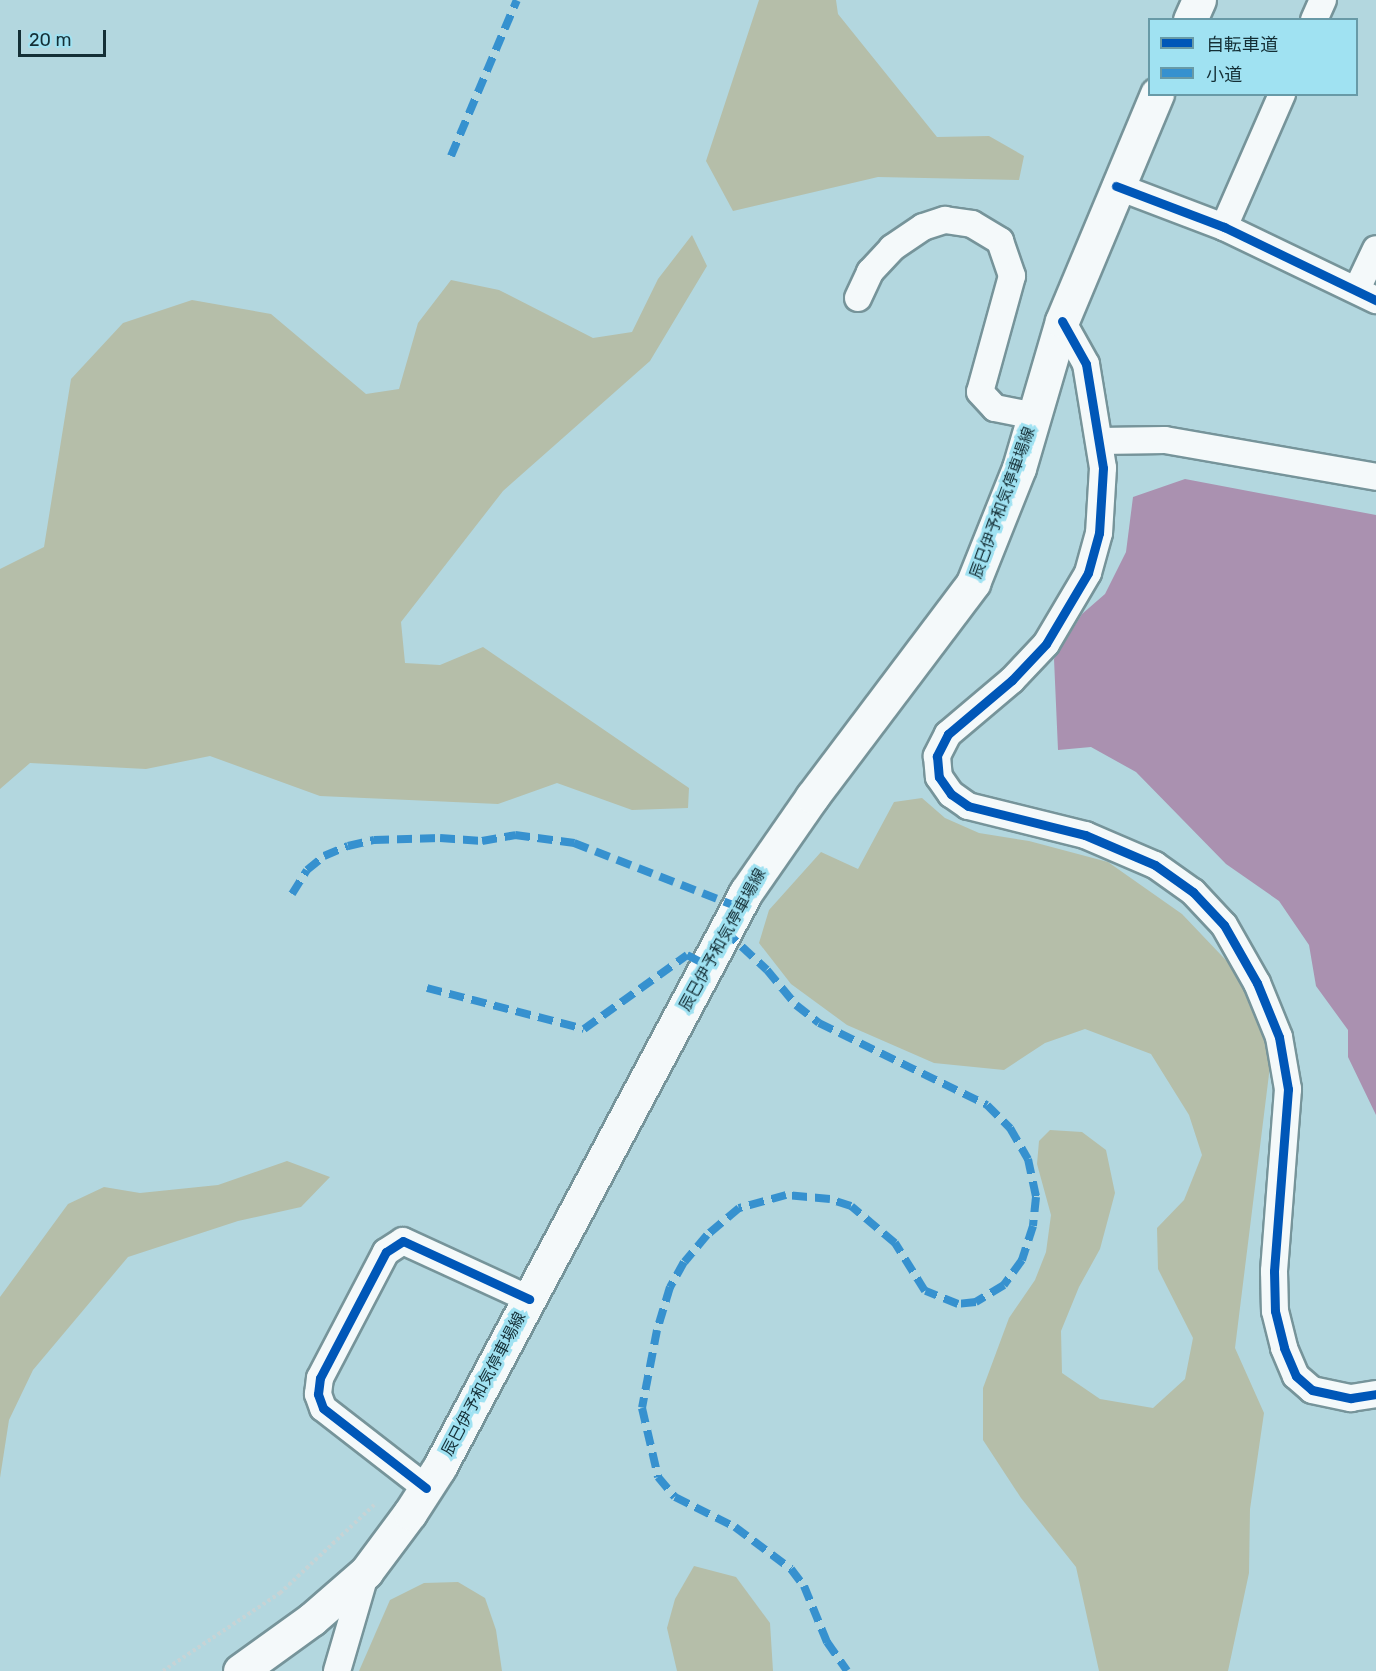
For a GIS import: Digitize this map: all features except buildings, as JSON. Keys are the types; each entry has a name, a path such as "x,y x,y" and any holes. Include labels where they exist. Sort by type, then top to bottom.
{"main road":[{"path":"1191,18 1199,0"},
{"name":"辰巳伊予和気停車場線","path":"240,1671 312,1619 366,1572 426,1488 747,892 812,796 973,583 1019,468 1062,321 1116,186 1156,96"}],"street":[{"path":"1315,18 1323,0"},
{"path":"1224,227 1281,96"},
{"path":"1116,186 1224,227 1367,294 1376,249"},
{"path":"858,298 870,272 892,248 922,227 945,220 972,224 1000,241 1012,276 980,392 996,408 1035,416"},
{"path":"1062,321 1086,364 1100,441 1103,468 1099,533 1088,573 1046,644 1012,680 948,734 937,756 939,777 951,794 968,806 1015,821 1085,835 1155,865 1193,892 1224,925 1257,983 1279,1037 1288,1089 1274,1271 1275,1311 1284,1348 1296,1376 1312,1390 1351,1398 1376,1394"},
{"path":"1100,441 1165,440 1376,477"},
{"path":"426,1488 323,1408 318,1394 320,1378 386,1252 403,1241 529,1299"},
{"path":"337,1671 366,1572"}],"green space":[{"path":"759,0 836,0 838,14 937,137 989,136 1024,156 1019,180 878,177 733,211 706,161"},
{"path":"692,235 707,266 650,361 503,491 401,622 405,663 440,665 483,647 689,788 688,808 632,810 557,783 498,804 320,796 210,756 146,769 30,763 0,789 0,569 44,547 71,379 123,323 192,300 271,314 366,394 399,389 418,323 451,280 499,290 593,338 632,332 658,279"},
{"path":"922,798 945,818 979,833 1029,841 1108,862 1182,914 1241,976 1271,1058 1235,1348 1264,1413 1250,1509 1249,1573 1228,1671 1099,1671 1076,1567 1021,1498 983,1440 983,1388 1009,1318 1035,1280 1046,1252 1051,1215 1037,1164 1039,1141 1050,1130 1082,1132 1106,1150 1115,1193 1100,1249 1079,1287 1061,1331 1062,1373 1100,1399 1153,1408 1185,1379 1193,1338 1158,1269 1157,1228 1184,1200 1202,1155 1189,1115 1151,1054 1085,1029 1045,1043 1004,1070 934,1063 847,1025 791,984 759,943 769,910 821,852 858,869 894,802"},
{"path":"287,1161 330,1177 301,1207 238,1221 128,1257 33,1370 9,1420 0,1478 0,1297 68,1204 104,1187 140,1193 218,1185"},
{"path":"694,1566 736,1577 770,1623 773,1671 677,1671 667,1628 675,1599"},
{"path":"458,1582 485,1598 496,1630 502,1671 359,1671 390,1600 424,1583"}],"shaded area":[{"path":"1185,479 1376,515 1376,1115 1348,1057 1348,1030 1316,986 1309,945 1279,901 1226,864 1136,772 1091,747 1058,750 1054,659 1082,614 1105,594 1126,552 1133,497"}],"marked path":[{"path":"451,156 517,0"},
{"path":"292,894 307,870 324,856 348,846 374,840 440,838 482,841 515,835 574,843 738,907"},
{"path":"725,931 767,970 796,1005 819,1023 987,1105 1010,1128 1028,1159 1036,1197 1033,1226 1022,1260 1004,1285 976,1302 958,1304 925,1291 895,1243 851,1206 830,1199 786,1195 739,1208 707,1235 684,1262 670,1287 657,1330 642,1408 658,1477 675,1497 735,1527 791,1569 804,1586 827,1642 847,1671"},
{"path":"427,988 584,1029 687,955 707,965"}],"cycle path":[{"path":"1116,186 1224,227 1376,300"},
{"path":"1062,321 1086,364 1103,468 1099,533 1088,573 1046,644 1012,680 948,734 937,756 939,777 951,794 968,806 1085,835 1155,865 1193,892 1224,925 1257,983 1279,1037 1288,1089 1274,1271 1275,1311 1284,1348 1296,1376 1312,1390 1351,1398 1376,1394"},
{"path":"426,1488 323,1408 318,1394 320,1378 386,1252 403,1241 529,1299"}]}
